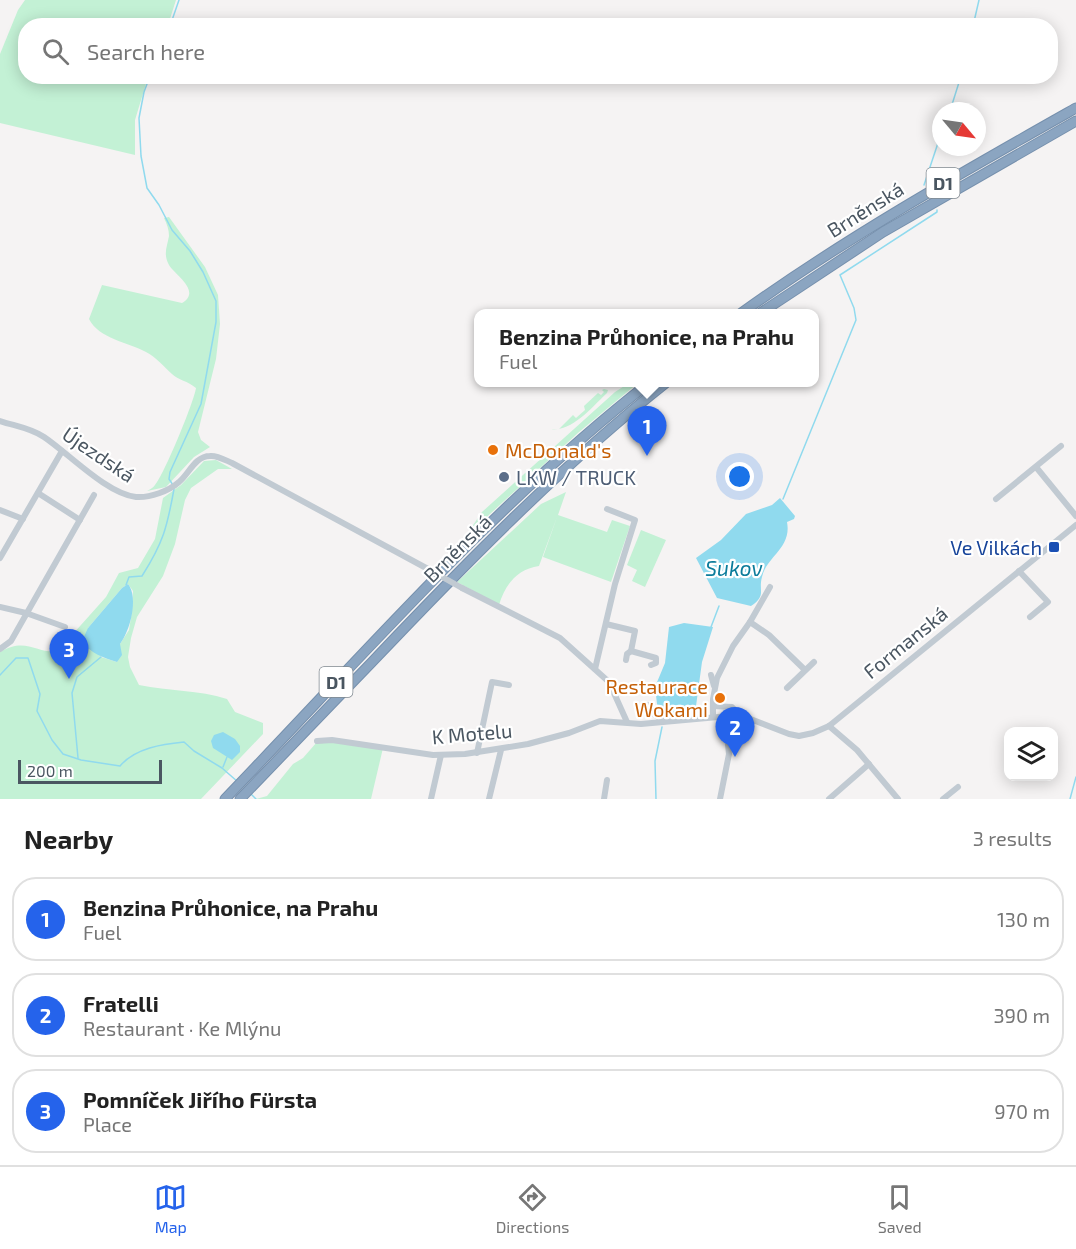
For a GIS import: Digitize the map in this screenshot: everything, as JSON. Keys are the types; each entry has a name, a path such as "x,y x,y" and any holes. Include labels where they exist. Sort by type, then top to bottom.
{"highway":[{"name":"Brněnská","path":"747,309 813,263 891,214 1076,108"},
{"name":"Brněnská","path":"766,309 904,220 1076,121"},
{"name":"Brněnská","path":"227,796 427,587 512,502 579,441 644,387"},
{"name":"Brněnská","path":"240,799 520,510 592,444 662,387"}],"street":[{"name":"Újezdská","path":"0,421 34,431 117,490 134,497 143,497 166,490 179,482 196,462 204,457 211,455 232,463 462,588 547,630 595,669"},
{"path":"996,499 1062,446"},
{"path":"0,558 62,451"},
{"path":"1036,467 1076,516"},
{"path":"38,493 80,520"},
{"path":"0,650 11,641 94,495"},
{"path":"606,509 635,520 615,584 595,669 609,682 627,722"},
{"path":"0,510 22,519"},
{"name":"Formanská","path":"713,706 732,707 740,715 799,736 829,726 1076,525"},
{"path":"1019,571 1048,602 1030,617"},
{"path":"713,717 717,678 729,653 770,587"},
{"path":"0,607 26,613 65,627"},
{"path":"750,622 769,635 805,670"},
{"path":"606,624 635,631 631,651 627,654 626,660"},
{"path":"631,651 656,658 656,663 651,665"},
{"path":"787,688 814,662"},
{"path":"711,675 715,687"},
{"path":"477,753 492,682 509,684"},
{"path":"648,705 648,710 665,722"},
{"path":"720,799 729,754 728,746 740,715"},
{"name":"Formanská","path":"627,722 641,724 740,715"},
{"name":"K Motelu","path":"317,741 332,740 441,755 477,753 501,750 568,733 600,721 627,722"},
{"path":"829,726 857,750 898,799"},
{"path":"489,799 501,750"},
{"path":"431,799 441,755"},
{"path":"829,799 869,765"},
{"path":"604,799 607,780"},
{"path":"943,799 958,787"}],"green space":[{"path":"25,0 176,0 170,18 18,18 18,84 146,84 135,120 135,155 0,123 0,54 18,10"},
{"path":"169,217 205,267 218,295 220,324 216,359 198,432 201,440 210,447 194,457 166,487 147,491 155,485 165,468 185,422 196,388 174,376 157,359 146,352 107,336 89,319 102,285 182,303 187,298 188,288 169,265 166,257 169,234 164,218"},
{"path":"623,387 633,387 579,432 465,537 482,512"},
{"path":"602,390 608,390 581,418 559,429 573,415 576,418 585,410 584,406 598,393 601,395 604,392"},
{"path":"216,460 232,469 218,469 191,488 185,500 175,544 163,576 137,617 128,657 130,667 139,685 227,699 235,712 263,723 263,734 201,799 0,799 0,652 18,646 52,652 60,651 106,597 119,573 138,568 155,539 163,498 181,485 204,461","holes":["128,584 133,591 129,630 120,644 117,662 101,657 88,628 122,588"]},
{"path":"566,492 558,515 607,532 612,520 630,526 611,582 543,557 557,517 539,566 518,574 508,585 499,605 457,582 541,504"},
{"path":"641,530 666,540 645,587 632,581 637,570 627,565"},
{"path":"317,742 338,742 383,748 371,799 256,799 267,796 293,764 303,758"}],"water":[{"name":"Sukov","path":"780,498 795,516 787,522 786,539 765,570 759,599 751,606 717,598 696,558 721,540 746,514 772,505"},
{"path":"128,584 133,597 132,614 120,644 122,655 117,662 93,652 82,641 88,628"},
{"path":"684,623 713,627 702,662 696,706 687,712 676,714 665,711 657,704 655,687 665,663 669,627"},
{"path":"223,732 235,739 240,746 240,752 232,760 213,748 211,741 214,735"}],"waterway":[{"path":"173,18 179,0"},
{"path":"975,18 979,0"},
{"path":"147,84 139,118 141,156 147,188 172,230 190,251 203,272 216,301 216,322 201,404 170,472 169,479 173,485"},
{"path":"953,102 958,84"},
{"path":"924,185 934,156"},
{"path":"783,499 856,320 854,308 840,275 937,210"},
{"path":"126,585 129,577 142,576 155,554 166,525 174,489"},
{"path":"711,627 719,606"},
{"path":"78,758 72,693 77,677 101,657"},
{"path":"0,675 16,658 28,658 40,694 37,711 52,740 63,754 81,760 120,766 141,751 184,742 238,782"},
{"path":"656,799 655,761 662,727"},
{"path":"223,767 227,757"},
{"path":"1070,799 1076,777"},
{"path":"250,793 256,799"}],"place":[{"name":"McDonald's","path":"493,450"},
{"name":"Benzina Průhonice, na Prahu","path":"647,456"},
{"name":"LKW / TRUCK","path":"504,477"},
{"name":"Ve Vilkách","path":"1054,547"},
{"name":"Pomníček Jiřího Fürsta","path":"69,679"},
{"name":"Restaurace Wokami","path":"720,698"},
{"name":"Fratelli","path":"735,757"}]}
